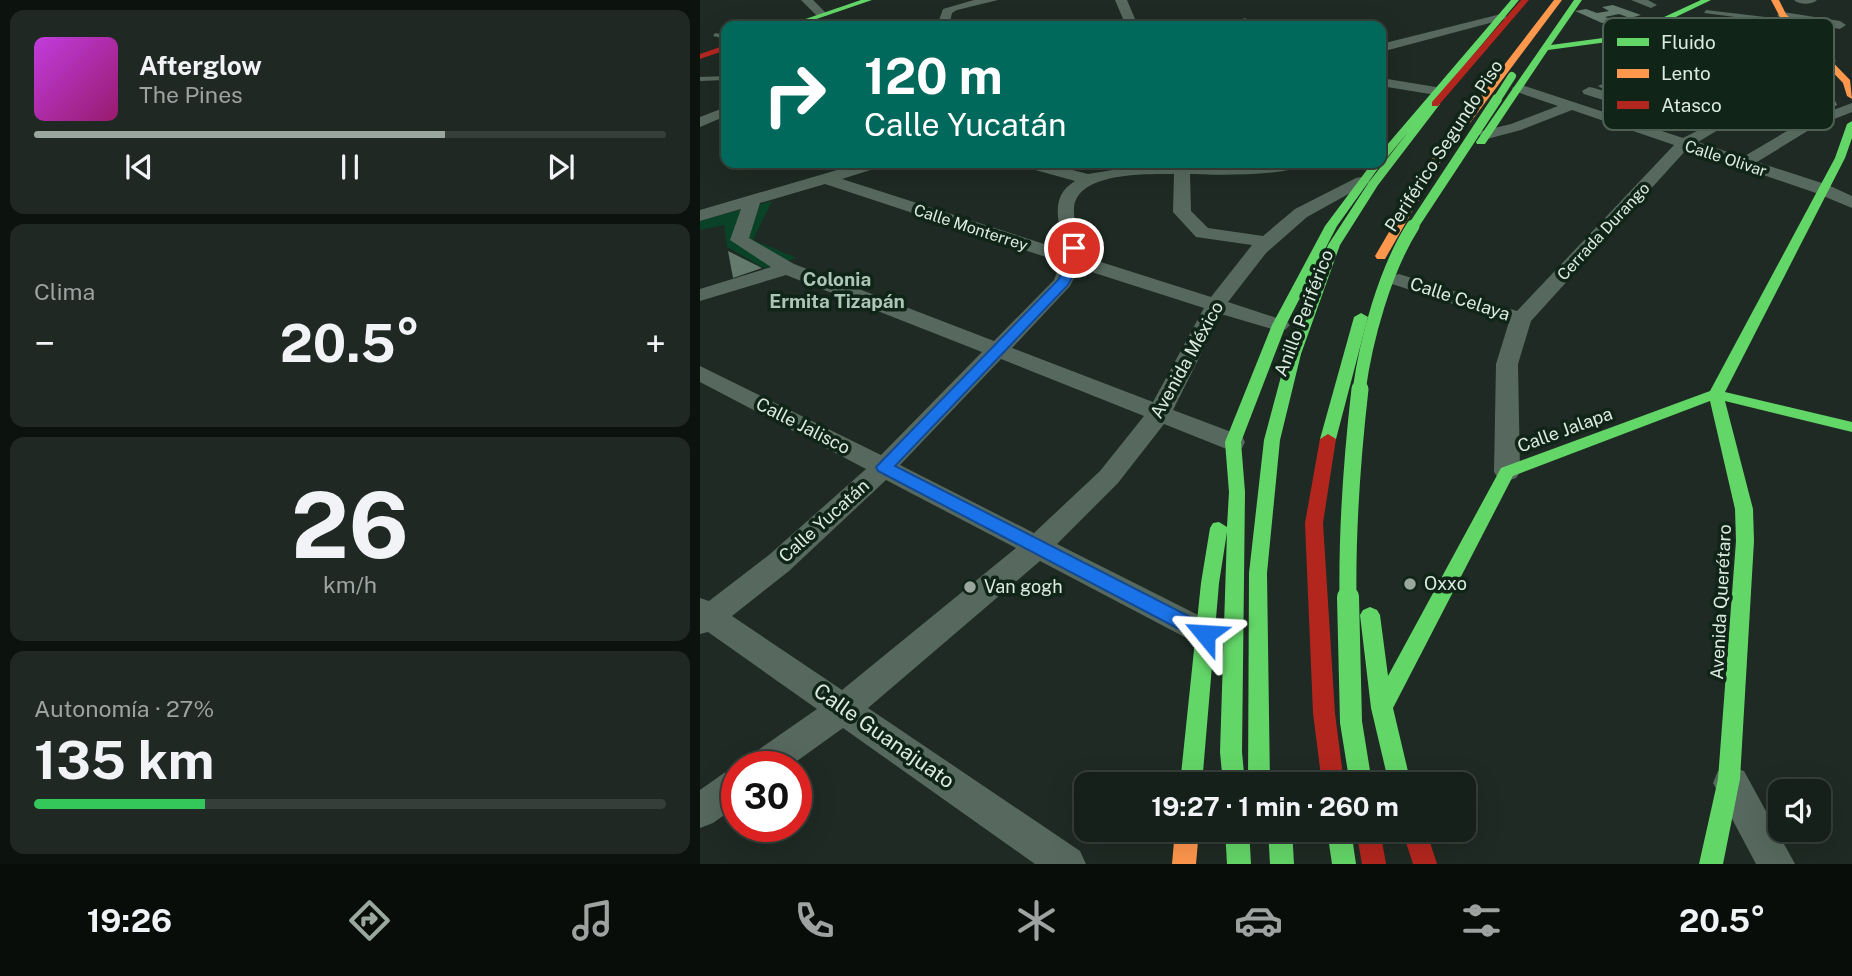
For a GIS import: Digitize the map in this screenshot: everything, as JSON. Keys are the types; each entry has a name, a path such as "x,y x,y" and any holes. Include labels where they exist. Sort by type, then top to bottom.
{"main road":[{"path":"804,21 868,0"},
{"path":"1388,141 1436,91 1515,0"},
{"name":"Periférico Segundo Piso","path":"1386,167 1422,120 1525,0"},
{"name":"Anillo Periférico","path":"1275,772 1268,629 1268,510 1298,373 1337,270 1389,181 1535,0"},
{"path":"1331,772 1324,713 1314,523 1326,445 1357,330 1383,250 1436,162 1484,94 1558,0"},
{"name":"Periférico Segundo Piso","path":"1359,772 1351,722 1347,547 1352,458 1360,386 1376,314 1402,243 1512,75 1568,0"},
{"path":"1364,567 1366,439 1382,344 1399,279 1437,206 1578,0"},
{"path":"1676,18 1707,6"},
{"path":"1546,48 1603,40"},
{"path":"701,55 721,49"},
{"path":"1834,67 1847,82 1852,96"},
{"path":"1484,94 1500,115"},
{"path":"1852,124 1849,139 1835,168 1716,394 1852,427"},
{"name":"Periférico Segundo Piso","path":"1259,772 1258,573 1272,440 1294,354 1334,245 1385,168"},
{"path":"1192,772 1210,583 1233,442 1279,324 1331,226 1369,172"},
{"name":"Calle Jalapa","path":"1381,708 1507,471 1716,394"},
{"name":"Avenida Querétaro","path":"1711,864 1729,779 1745,541 1744,509 1716,394"},
{"path":"1233,442 1237,492 1231,752 1233,772"},
{"path":"1369,605 1381,708 1397,772"},
{"path":"1184,864 1186,842"},
{"path":"1238,842 1239,864"},
{"path":"1281,842 1282,864"},
{"path":"1341,842 1344,864"},
{"path":"1370,842 1374,864"},
{"path":"1417,842 1424,864"}],"street":[{"path":"807,0 822,15"},
{"path":"944,21 947,11 954,7 992,0"},
{"path":"1121,0 1130,21"},
{"path":"1637,0 1651,5"},
{"path":"1800,0 1811,0"},
{"path":"1778,9 1813,18"},
{"path":"1386,47 1501,17"},
{"path":"1386,83 1436,91"},
{"path":"1594,90 1603,86"},
{"name":"Calle Olivar","path":"1520,88 1603,117"},
{"name":"Cerrada Durango","path":"1594,90 1603,93"},
{"path":"1541,95 1603,90"},
{"path":"1487,134 1516,127 1570,106"},
{"path":"1834,114 1852,107"},
{"path":"700,123 721,113"},
{"name":"Calle Olivar","path":"1641,130 1822,189 1852,203"},
{"name":"Cerrada Durango","path":"1507,471 1507,364 1521,319 1683,144 1710,130"},
{"path":"1743,164 1799,130"},
{"path":"700,216 859,168"},
{"path":"1047,168 1088,178"},
{"path":"1073,260 1074,248 1066,220 1066,201 1073,188 1088,178 1140,168"},
{"path":"1166,168 1256,168"},
{"path":"1181,170 1182,212 1202,233 1268,242"},
{"name":"Avenida México","path":"783,751 845,708 1037,547 1109,477 1159,414 1215,306 1268,242 1301,213 1369,172"},
{"name":"Calle Monterrey","path":"823,178 1215,306 1279,324"},
{"path":"752,202 739,240 787,268 1233,442"},
{"name":"Calle Yucatán","path":"703,617 779,563 884,467 1063,282 1073,260"},
{"path":"700,295 787,268"},
{"name":"Calle Celaya","path":"1399,279 1521,319"},
{"name":"Calle Jalisco","path":"700,373 1205,634"},
{"name":"Calle Guanajuato","path":"703,617 845,708 1067,864"},
{"path":"1729,779 1776,864"},
{"path":"700,811 721,796"}],"lane":[{"path":"1707,6 1759,18"},
{"path":"1727,9 1758,13 1762,18"},
{"path":"715,35 721,36"},
{"path":"700,79 721,78"}],"green space":[{"path":"772,201 753,240 797,258 764,268 727,247 724,225 700,230 700,221"}],"building":[{"path":"1613,5 1641,15 1630,18 1619,14 1603,18 1602,23 1575,11 1609,11 1602,7"},
{"path":"728,251 762,268 733,278"}],"traffic: fast":[{"path":"804,21 868,0"},
{"path":"1386,152 1515,0"},
{"path":"1481,142 1578,0"},
{"path":"1668,18 1707,0"},
{"path":"1546,48 1603,40"},
{"path":"1359,772 1351,722 1347,547 1352,458 1360,386 1376,314 1402,243 1512,76"},
{"path":"1386,167 1435,104"},
{"path":"1711,864 1729,779 1745,541 1744,509 1716,394 1840,158 1852,124"},
{"path":"1233,772 1231,752 1237,492 1233,442 1279,325 1331,226 1373,168"},
{"path":"1259,772 1258,573 1272,440 1294,354 1334,245 1385,168"},
{"path":"1328,439 1361,317"},
{"path":"1382,708 1507,472 1716,394 1852,427"},
{"path":"1192,772 1210,583 1219,528"},
{"path":"1370,615 1382,708 1397,772"},
{"path":"1238,842 1239,864"},
{"path":"1281,842 1282,864"},
{"path":"1341,842 1344,864"}],"traffic: slow":[{"path":"1381,256 1435,162 1558,0"},
{"path":"1775,0 1786,18"},
{"path":"1834,68 1847,82 1852,96"},
{"path":"1184,864 1186,842"}],"traffic: jam":[{"path":"1435,104 1525,0"},
{"path":"700,57 721,49"},
{"path":"1328,439 1314,523 1324,713 1331,772"},
{"path":"1370,842 1374,864"},
{"path":"1418,842 1425,864"}],"place":[{"name":"Oxxo","path":"1410,584"},
{"name":"Van gogh","path":"970,587"}],"district":[{"name":"Colonia Ermita Tizapán","path":"837,290"}],"route":[{"path":"1074,248 1073,260 1063,282 884,467 1205,634"}]}
